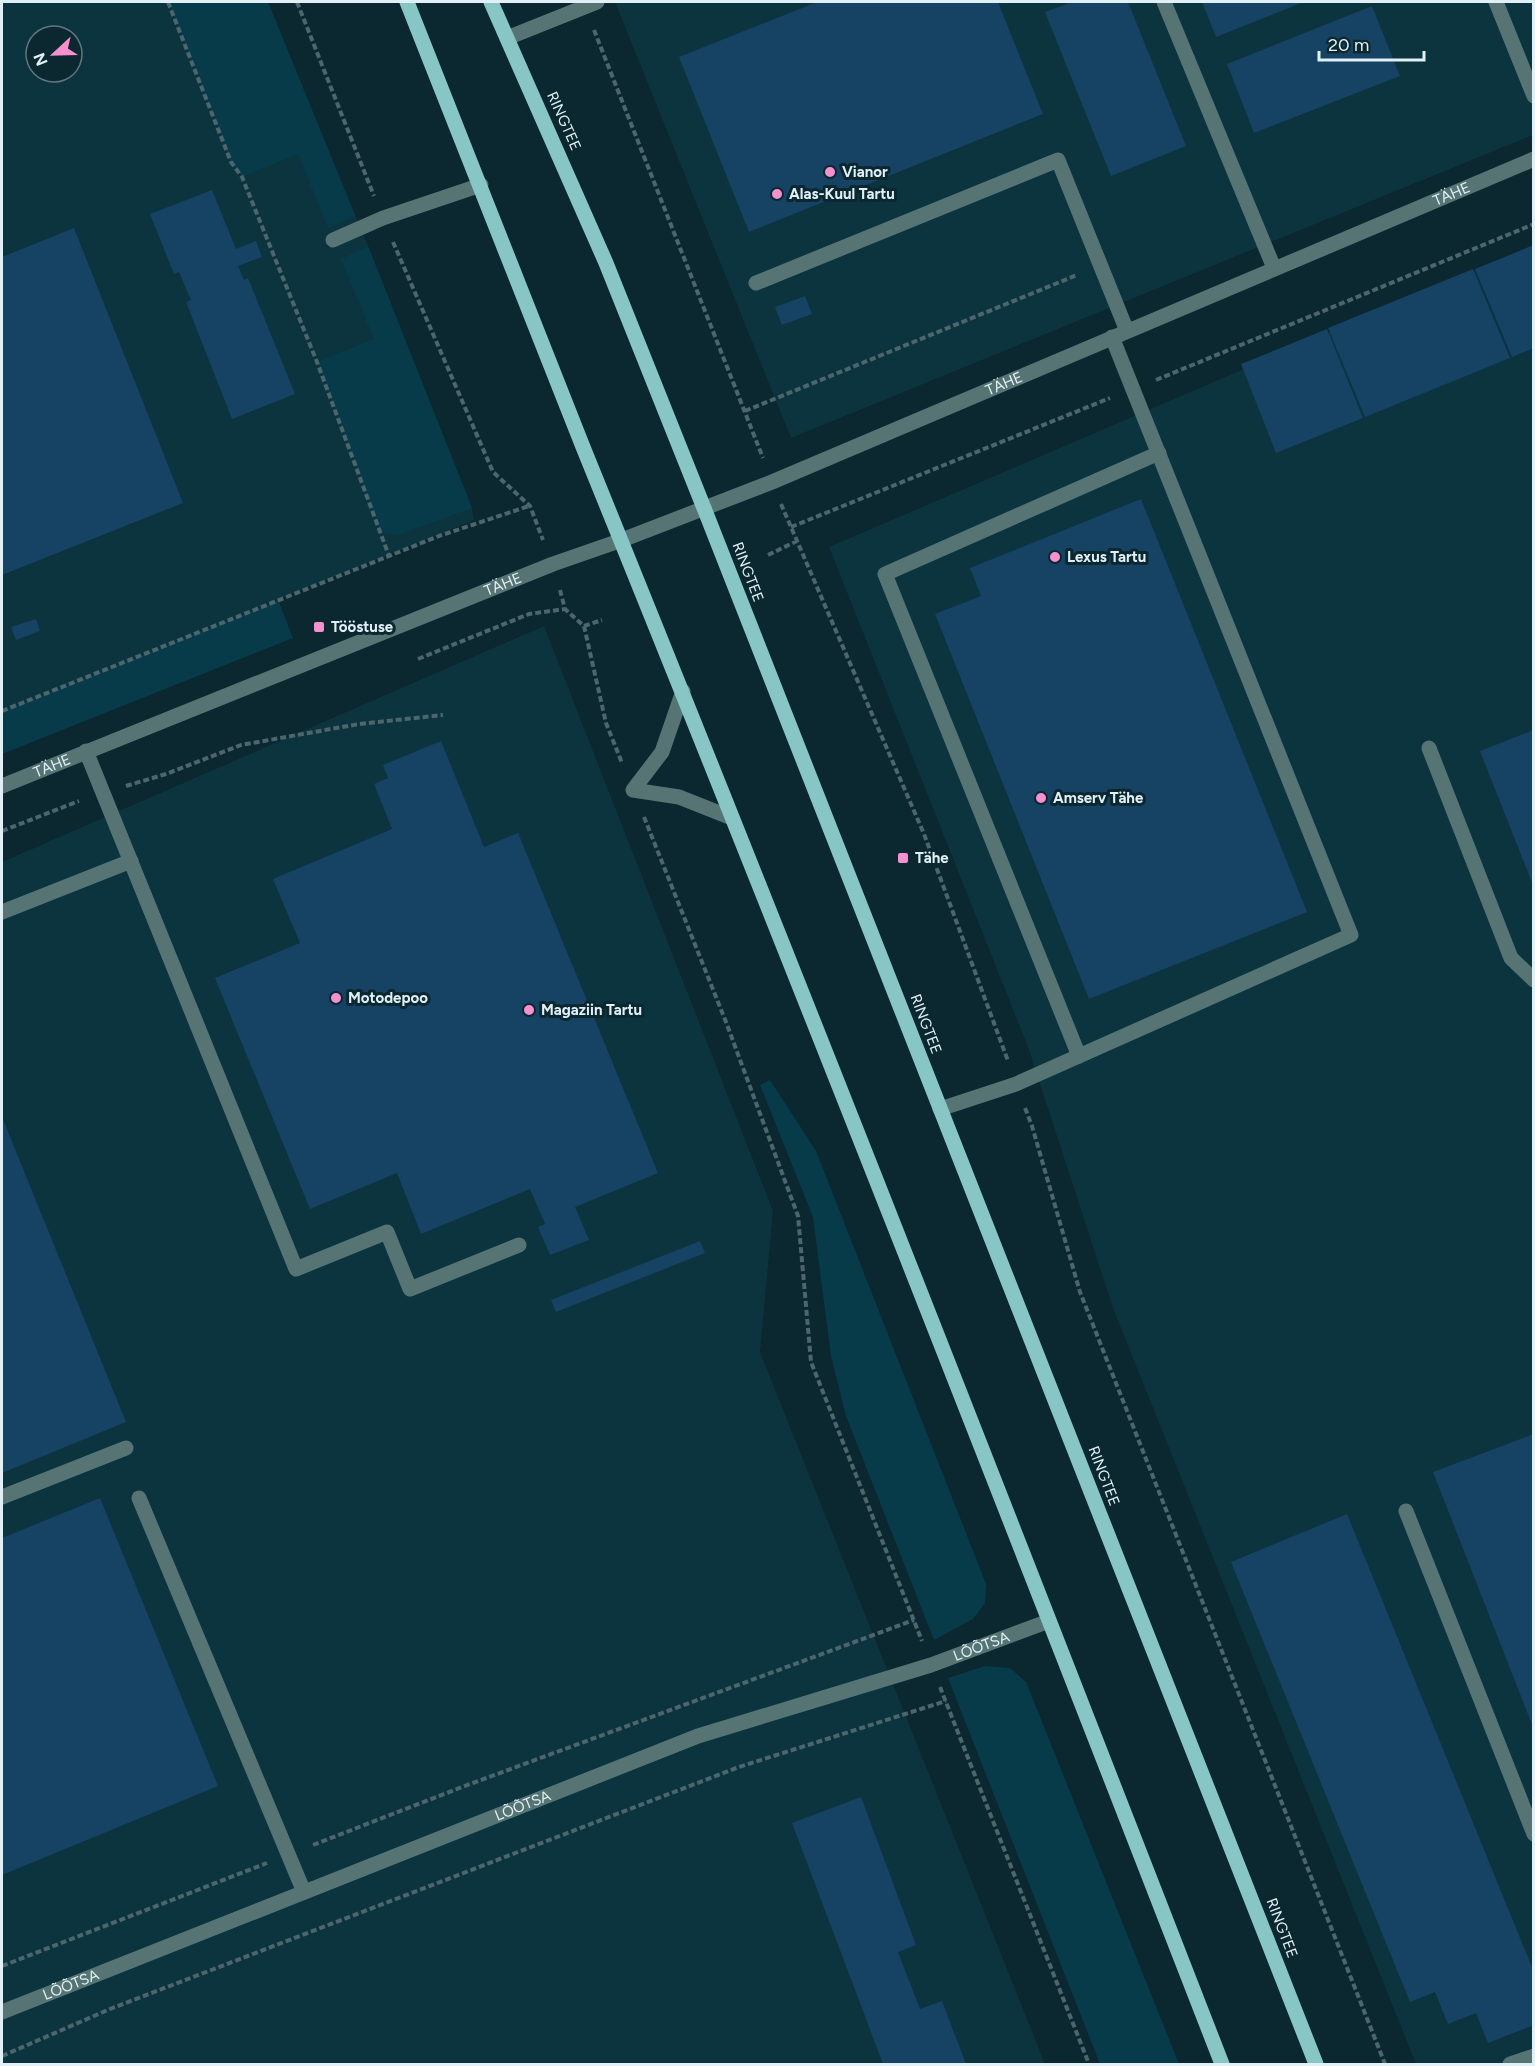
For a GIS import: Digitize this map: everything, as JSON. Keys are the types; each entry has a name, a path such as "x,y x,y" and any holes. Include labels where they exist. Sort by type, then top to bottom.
{"main road":[{"path":"407,2 732,818 1222,2064"},
{"name":"RINGTEE","path":"491,2 606,263 1316,2064"}],"street":[{"path":"1164,2 1274,268"},
{"path":"1496,2 1533,96"},
{"path":"507,38 590,3"},
{"name":"TÄHE","path":"2,786 553,564 772,482 1533,159"},
{"path":"756,283 1058,160 1127,331"},
{"path":"333,240 383,218 481,185"},
{"path":"940,1109 1016,1084 1352,935 1112,337"},
{"path":"1079,1056 885,574 1159,453"},
{"path":"682,692 662,752 633,790 679,797 732,818"},
{"path":"1429,748 1511,958 1533,980"},
{"path":"87,752 296,1269 387,1232 410,1289 519,1245"},
{"path":"2,912 131,861"},
{"path":"2,1497 126,1448"},
{"path":"139,1498 304,1892"},
{"path":"1406,1511 1533,1834"},
{"name":"LÕÕTSA","path":"2,2012 698,1736 931,1665 1049,1621"},
{"path":"1510,2064 1533,2056"}],"path":[{"path":"168,2 231,162 242,177 313,351 389,556"},
{"path":"297,2 383,218 493,472 530,506 553,564 565,609 584,626 606,723 726,1022 798,1216 811,1362 1089,2064"},
{"path":"590,3 772,482 924,834 1032,1126 1080,1292 1385,2064"},
{"path":"791,527 1533,224"},
{"path":"745,411 1101,266"},
{"path":"2,711 439,536 530,506"},
{"path":"768,555 797,541"},
{"path":"418,659 529,614 565,609"},
{"path":"584,626 602,620"},
{"path":"2,831 103,792 166,774 241,745 359,724 443,715"},
{"path":"2,1966 462,1787 914,1620"},
{"path":"2,2056 110,2009 739,1767 946,1701"}],"shaded area":[{"path":"2,2 268,2 368,246 472,508 474,520 2,711"},
{"path":"168,2 268,2 355,216 328,228 298,154 242,177 231,162"},
{"path":"615,2 1533,2 1533,135 791,438"},
{"path":"1533,245 1533,2064 1416,2064 1113,1308 1028,1047 829,547"},
{"path":"368,246 472,508 398,535 380,532 317,362 374,339 341,259"},
{"path":"278,600 293,638 2,754 2,711"},
{"path":"544,626 773,1211 760,1352 1045,2064 2,2064 2,862"},
{"path":"770,1080 816,1151 986,1584 985,1603 973,1619 934,1640 846,1416 831,1356 813,1217 760,1085"},
{"path":"985,1666 1010,1668 1026,1682 1179,2064 1100,2064 948,1678"}],"building":[{"path":"817,2 998,2 1043,114 749,232 679,57"},
{"path":"1072,2 1128,2 1186,146 1111,176 1045,12"},
{"path":"1202,2 1304,2 1216,37"},
{"path":"1372,6 1400,76 1254,133 1227,64"},
{"path":"212,190 236,249 256,241 262,257 238,266 244,280 248,278 295,394 232,419 186,302 191,300 179,272 174,274 150,214"},
{"path":"74,228 183,503 2,575 2,257"},
{"path":"1534,245 1534,348 1512,357 1475,269"},
{"path":"1473,269 1510,358 1365,417 1328,328"},
{"path":"805,296 812,314 782,325 775,307"},
{"path":"1327,329 1363,418 1276,453 1241,364"},
{"path":"1141,499 1307,912 1089,999 935,614 981,596 970,568"},
{"path":"36,619 40,631 16,640 11,627"},
{"path":"1534,730 1534,885 1533,885 1480,751"},
{"path":"441,741 484,847 518,833 658,1173 575,1207 589,1240 550,1255 538,1227 545,1224 530,1189 421,1234 397,1173 310,1209 215,978 300,943 273,879 392,829 374,784 388,778 383,765"},
{"path":"2,1117 126,1422 2,1473"},
{"path":"700,1241 705,1253 556,1312 551,1300"},
{"path":"1534,1434 1534,1727 1533,1727 1433,1472"},
{"path":"100,1498 218,1786 2,1875 2,1538"},
{"path":"1347,1514 1534,1972 1534,2025 1488,2043 1476,2013 1448,2024 1435,1992 1410,2002 1231,1562"},
{"path":"861,1797 916,1945 898,1952 920,2009 942,2001 966,2064 883,2064 792,1823"}],"place":[{"name":"Vianor","path":"830,172"},
{"name":"Alas-Kuul Tartu","path":"777,194"},
{"name":"Lexus Tartu","path":"1055,557"},
{"name":"Tööstuse","path":"319,627"},
{"name":"Amserv Tähe","path":"1041,798"},
{"name":"Tähe","path":"903,858"},
{"name":"Motodepoo","path":"336,998"},
{"name":"Magaziin Tartu","path":"529,1010"}]}
